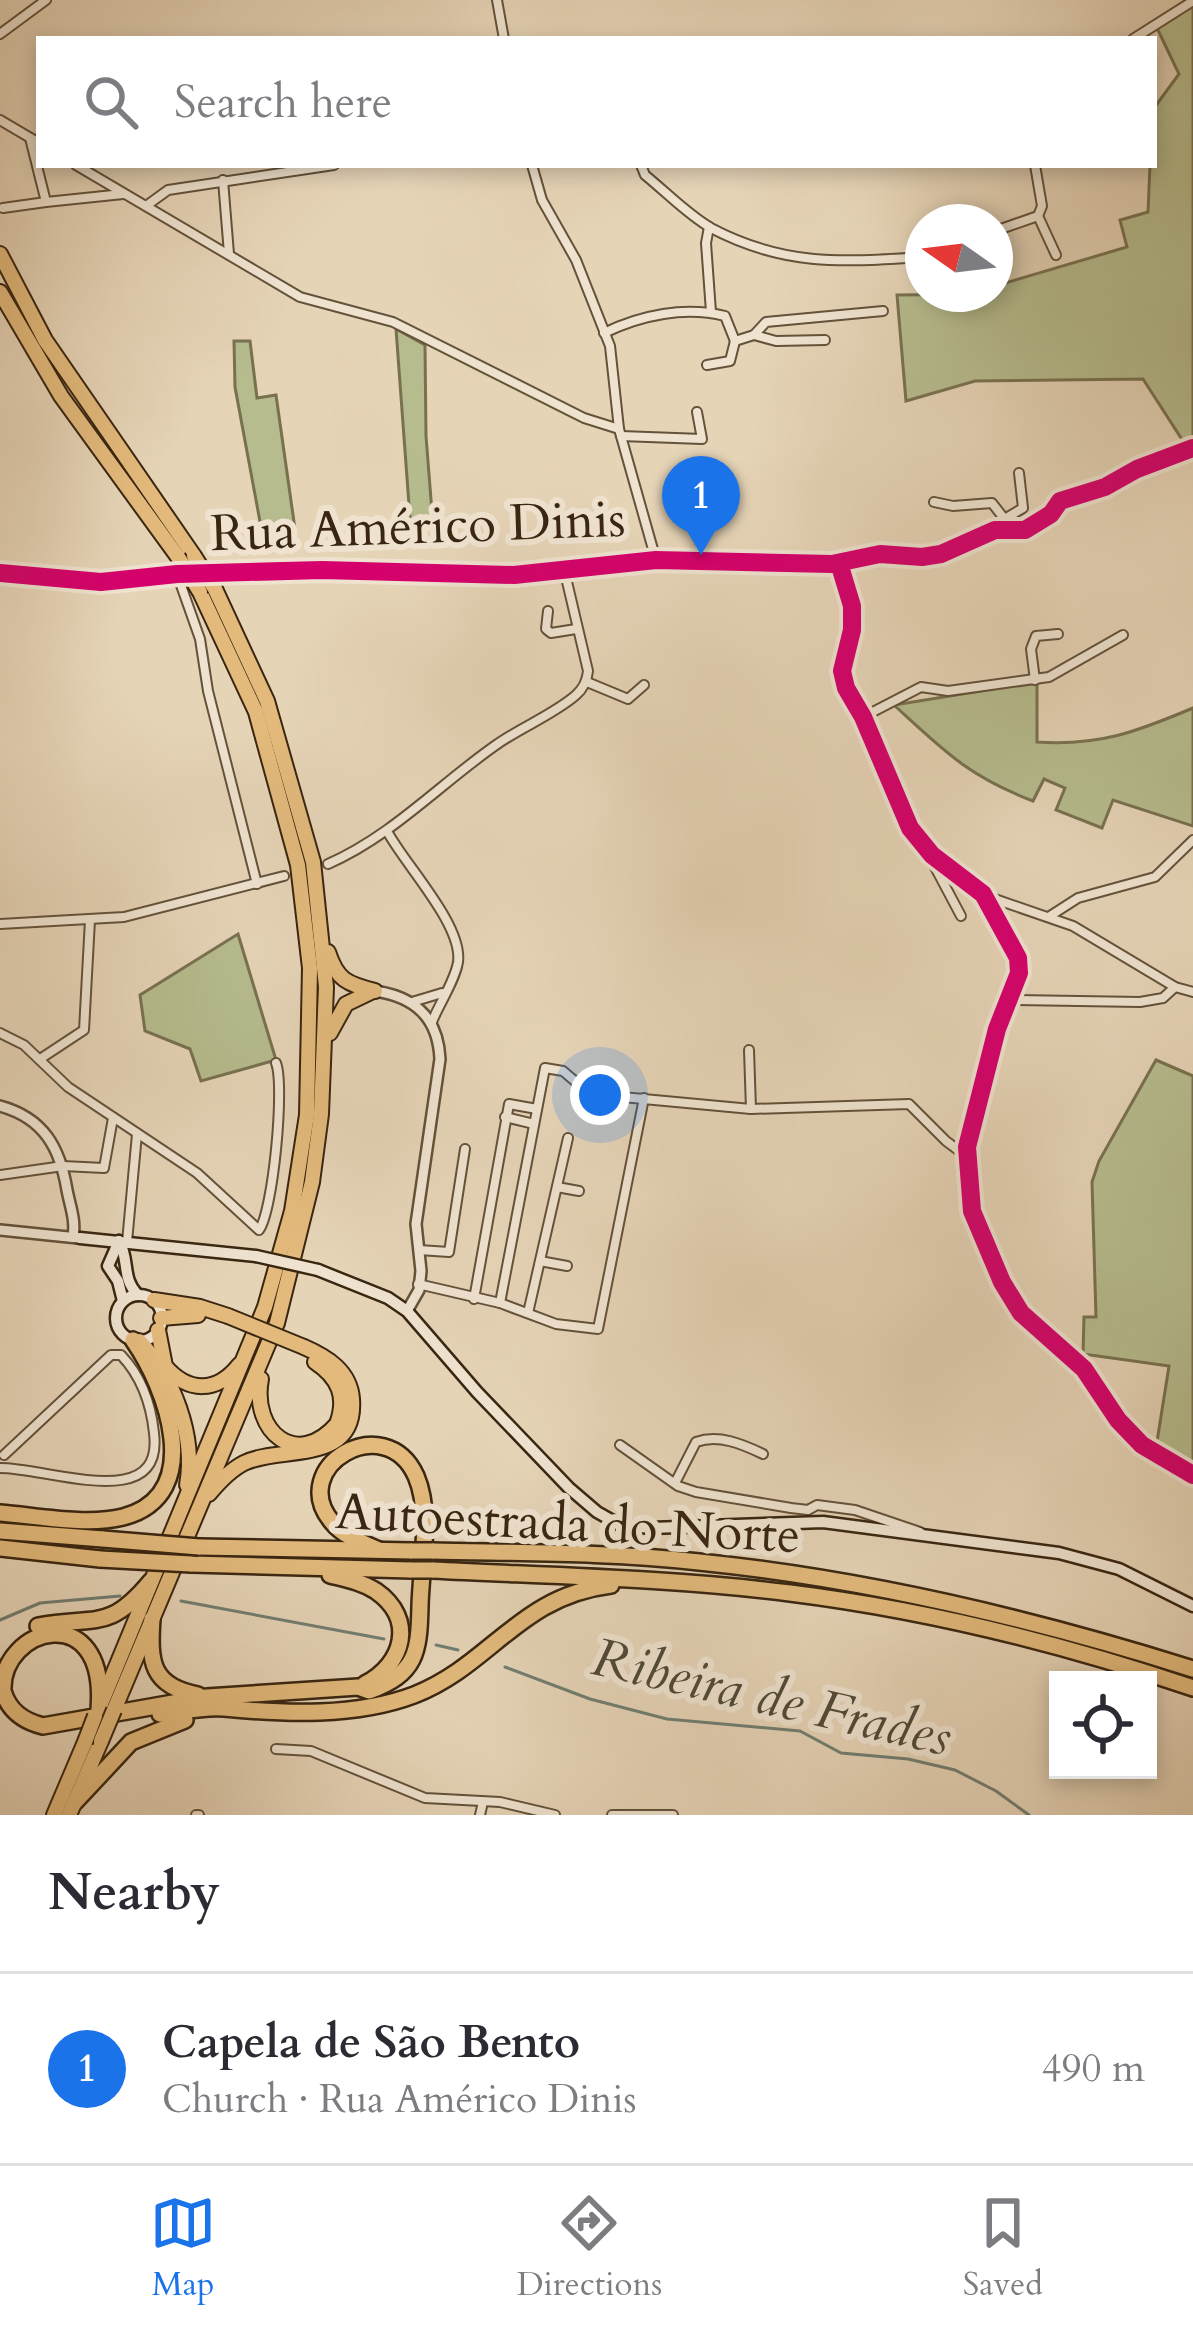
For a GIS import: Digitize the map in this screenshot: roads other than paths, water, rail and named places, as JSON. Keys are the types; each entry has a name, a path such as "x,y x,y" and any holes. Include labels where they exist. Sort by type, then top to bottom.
{"highway":[{"path":"0,254 54,355 186,556 267,701 313,862 322,933 326,1043 312,1182 293,1270 151,1581 70,1802"},
{"path":"0,292 61,396 186,556"},
{"path":"102,1712 152,1619 259,1348 303,1153 311,1024 308,934 298,865 256,712 207,591"},
{"path":"322,933 338,977 375,991"},
{"path":"326,1043 346,1004 375,991"},
{"path":"146,1298 200,1306 329,1360 348,1381 352,1405 344,1429 321,1449 241,1464 199,1508"},
{"path":"227,1319 190,1313 160,1324 166,1366 191,1386 203,1388 223,1382 259,1348"},
{"path":"136,1340 155,1360 185,1427 189,1473 180,1513"},
{"path":"0,1509 86,1518 125,1516 142,1509 163,1490 173,1455 171,1424 136,1340"},
{"path":"259,1348 260,1416 276,1436 300,1444 328,1434 337,1424 342,1397 333,1377 302,1351"},
{"path":"102,1712 94,1663 88,1651 66,1635 27,1639 8,1658 4,1696 18,1716 43,1726 206,1697 358,1687 369,1691 404,1672 417,1649 420,1490 406,1461 394,1451 364,1445 351,1448 330,1464 323,1475 322,1504 339,1529 379,1550"},
{"name":"Autoestrada do Norte","path":"0,1531 199,1547 698,1562 918,1594 1193,1669"},
{"name":"Autoestrada do Norte","path":"0,1548 100,1559 650,1580 793,1593 1022,1638 1193,1688"},
{"path":"298,1567 368,1586 399,1619 401,1646 392,1665 358,1687"},
{"path":"54,1815 116,1754 147,1733 185,1720 243,1712 332,1710 407,1698 467,1664 515,1623 553,1601 600,1586 650,1580"},
{"path":"0,1654 10,1641 35,1626 110,1618 151,1581"},
{"path":"152,1619 152,1654 160,1678 173,1688 206,1697"},
{"path":"0,1704 26,1729 55,1735 159,1714 221,1708 243,1712"}],"main road":[{"path":"78,1238 118,1280 123,1301 116,1313 118,1327 136,1340 160,1324 146,1298 126,1280 123,1242"},
{"path":"78,1238 256,1256 318,1270 402,1307 569,1488 609,1520 633,1528 808,1515 945,1540 1059,1553 1119,1568 1193,1606"},
{"path":"109,1266 113,1248 123,1242"},
{"path":"126,1264 152,1244"},
{"path":"123,1301 146,1298"}],"street":[{"path":"0,34 46,0"},
{"path":"497,0 503,36"},
{"path":"1138,36 1193,1"},
{"path":"0,120 35,141"},
{"path":"40,168 46,202"},
{"path":"81,168 300,297 393,322 584,418 620,432 702,439 697,412"},
{"path":"146,206 168,190 312,168"},
{"path":"533,168 542,200 576,260 610,346 620,432 656,560"},
{"path":"642,168 644,176 709,227 795,258 828,262 905,258"},
{"path":"1036,168 1042,206 1038,216 1057,255"},
{"path":"223,180 229,255"},
{"path":"4,208 124,194"},
{"path":"1013,225 1038,216"},
{"path":"709,227 711,312"},
{"path":"735,341 754,335 766,322 883,311"},
{"path":"604,333 651,316 711,312 725,316 735,341 730,361 707,365"},
{"path":"754,335 776,341 825,340"},
{"path":"992,531 1025,530 1051,514 1060,500 1105,488 1137,469 1193,448"},
{"path":"992,531 1023,508 1018,473"},
{"path":"934,502 953,506 992,503 1000,509 1002,521"},
{"name":"Rua Américo Dinis","path":"0,573 101,582 177,574 322,570 514,575 656,560 839,563 880,554 941,554 992,531"},
{"path":"839,563 852,606 853,630 842,670 846,688 910,828 961,916"},
{"path":"328,864 387,831 501,741 577,695 587,682 564,569"},
{"path":"177,574 200,640 208,691 257,884"},
{"path":"548,611 551,633 576,628"},
{"path":"1035,680 1031,649 1036,636 1058,634"},
{"path":"863,717 921,687 948,691 1060,673 1123,635"},
{"path":"587,682 628,699 644,686"},
{"path":"387,831 458,946 458,965 432,1022"},
{"path":"1049,916 1078,898 1155,877 1193,840"},
{"path":"924,848 984,895 1049,916 1175,987 1193,992"},
{"path":"0,924 90,920 174,907 284,876"},
{"path":"984,895 1018,958 1019,973 997,1029 967,1156 972,1211 1002,1282 1021,1313 1084,1369 1118,1420 1142,1445 1193,1475"},
{"path":"40,1059 84,1030 90,920"},
{"path":"1010,1000 1140,1003 1163,998 1175,987"},
{"path":"375,991 412,1001 443,992"},
{"path":"428,998 438,1007"},
{"path":"402,1307 418,1296 416,1224 440,1059 440,1041 432,1022 412,1001"},
{"path":"0,1033 40,1059 68,1087 197,1173 260,1230 268,1210 278,1107 276,1064"},
{"path":"749,1049 751,1109"},
{"path":"500,1303 545,1067 563,1071 590,1094 751,1109 909,1104 967,1156"},
{"path":"418,1285 500,1303 556,1324 598,1329 644,1098"},
{"path":"475,1299 509,1104 537,1108"},
{"path":"0,1106 40,1127 62,1163 78,1238"},
{"path":"0,1175 62,1163 104,1168 113,1118"},
{"path":"505,1118 535,1124"},
{"path":"123,1242 137,1134"},
{"path":"528,1313 568,1138"},
{"path":"419,1250 449,1252 465,1149"},
{"path":"556,1187 579,1191"},
{"path":"51,1235 71,1215"},
{"path":"71,1215 78,1238"},
{"path":"0,1230 78,1238"},
{"path":"540,1261 567,1266"},
{"path":"0,1468 119,1483 138,1478 151,1466 155,1444 141,1383 121,1355 112,1355 4,1455"},
{"path":"675,1483 696,1442 705,1438 739,1443 763,1454"},
{"path":"620,1445 675,1483 808,1515"},
{"path":"276,1749 311,1751 425,1798 555,1815"},
{"path":"480,1815 483,1802"},
{"path":"611,1815 673,1815"}],"waterway":[{"name":"Ribeira de Frades","path":"0,1620 40,1603 120,1596"},
{"name":"Ribeira de Frades","path":"181,1601 384,1639"},
{"name":"Ribeira de Frades","path":"436,1645 458,1650"},
{"name":"Ribeira de Frades","path":"505,1667 590,1699 667,1719 800,1731 841,1753 908,1759 955,1770 1029,1815"}],"place":[{"name":"Capela de São Bento","path":"701,555"}]}
